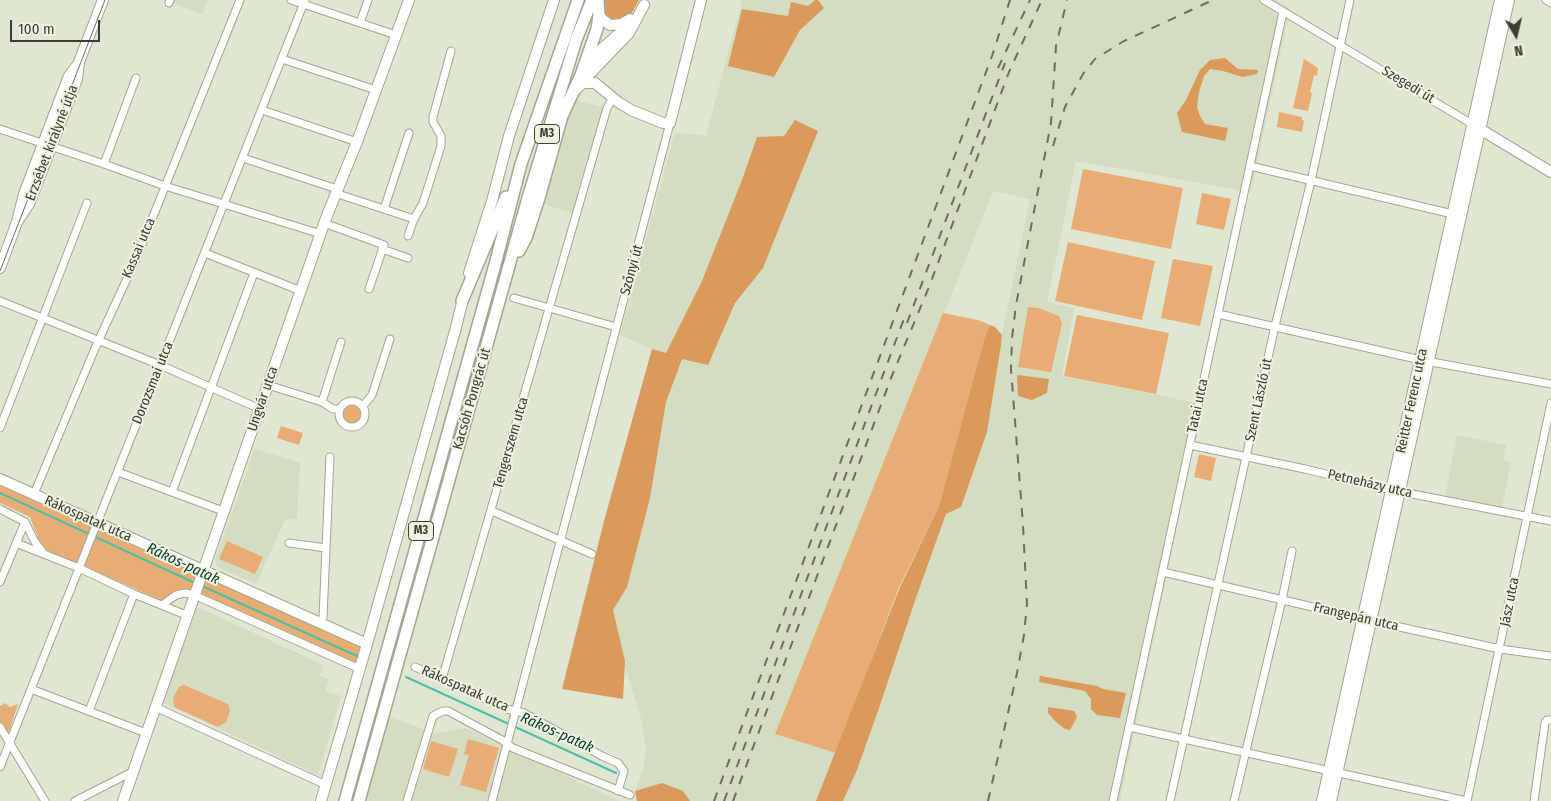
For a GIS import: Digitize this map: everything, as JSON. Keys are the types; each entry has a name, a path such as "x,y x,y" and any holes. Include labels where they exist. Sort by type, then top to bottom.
{"main road":[{"name":"Kacsóh Pongrác út","path":"345,801 496,262 521,164 578,0"},
{"name":"Kacsóh Pongrác út","path":"359,801 559,93 576,40 592,0"},
{"path":"508,270 526,238 562,116 575,90 597,29 599,15 598,0"},
{"path":"462,301 521,164"}],"street":[{"name":"Erzsébet királyné útja","path":"0,268 17,222 29,204 47,145 77,79 79,62 103,0"},
{"name":"Kassai utca","path":"34,494 136,258 240,0"},
{"path":"291,0 304,2 396,35"},
{"path":"360,23 368,0"},
{"name":"Ungvár utca","path":"123,801 186,615 324,223 357,142 409,0"},
{"path":"322,801 509,136 554,0"},
{"path":"544,33 558,0"},
{"name":"Szőnyi út","path":"492,801 701,0"},
{"name":"Szegedi út","path":"1264,0 1551,172"},
{"name":"Szent László út","path":"1170,801 1275,326 1311,181 1350,0"},
{"name":"Reitter Ferenc utca","path":"1496,38 1500,0"},
{"name":"Reitter Ferenc utca","path":"1322,801 1333,772 1496,38 1509,0"},
{"path":"1546,0 1551,4"},
{"name":"Dorozsmai utca","path":"0,767 304,2"},
{"path":"599,15 606,23 616,25 626,22 643,6"},
{"path":"575,90 629,33 643,6"},
{"path":"600,86 593,70 596,53 628,26 643,6"},
{"name":"Tatai utca","path":"1113,801 1283,12"},
{"path":"408,236 414,219 423,203 442,140 433,122 433,117 451,51"},
{"path":"282,59 376,90"},
{"path":"604,59 601,68 601,79 612,97"},
{"path":"104,164 136,78"},
{"path":"575,90 587,82 595,83 631,110 663,123 670,123"},
{"name":"Tengerszem utca","path":"442,679 492,511 578,206 612,97"},
{"path":"262,110 357,142"},
{"path":"0,130 165,186 321,234"},
{"path":"384,209 409,133"},
{"path":"243,158 414,219"},
{"path":"1250,166 1457,215"},
{"path":"0,428 87,204"},
{"path":"324,223 384,245 369,289"},
{"path":"382,249 408,258"},
{"path":"205,253 301,291"},
{"path":"172,492 254,273"},
{"path":"514,298 616,327"},
{"path":"0,301 100,340 260,409"},
{"path":"1218,314 1425,361 1551,384"},
{"path":"363,406 372,395 390,339"},
{"path":"322,402 341,342"},
{"path":"268,385 322,402 332,409 340,410"},
{"path":"348,401 357,401 363,406 364,419 354,426 350,426 342,422 339,414 340,410 348,401"},
{"name":"Jász utca","path":"1467,801 1551,403"},
{"name":"Petneházy utca","path":"1190,445 1305,469 1396,491 1551,521"},
{"path":"320,624 323,617 330,458"},
{"path":"118,472 223,512"},
{"name":"Rákospatak utca","path":"0,479 202,573 367,644"},
{"path":"0,509 25,522 37,547 44,553"},
{"path":"492,511 592,554"},
{"path":"0,582 25,522"},
{"path":"16,543 44,553 134,594 186,615"},
{"path":"289,544 326,548"},
{"path":"1234,801 1292,551"},
{"name":"Frangepán utca","path":"1162,572 1500,649 1551,656"},
{"path":"162,605 176,594 194,593 360,669"},
{"path":"89,711 134,594"},
{"name":"Rákospatak utca","path":"415,667 514,715 524,713 618,763 624,771 618,791"},
{"path":"31,689 146,733"},
{"path":"156,707 326,785"},
{"path":"407,801 433,716 438,712 448,711 508,744 515,750 630,795"},
{"path":"1534,801 1545,723 1547,720 1551,720"},
{"path":"0,727 45,801"},
{"path":"1129,727 1467,801"},
{"path":"75,801 132,772"},
{"name":"Reitter Ferenc utca","path":"1331,801 1333,772"}],"shaded area":[{"path":"173,0 208,0 203,14 172,3"},
{"path":"602,0 639,0 630,16 617,22 603,18"},
{"path":"742,0 1276,0 1290,9 1251,192 1076,161 1047,302 1074,308 1062,376 1202,404 1120,801 843,801 857,770 946,514 961,507 1001,345 1030,199 993,191 775,734 836,753 816,801 637,801 635,791 644,767 646,750 642,722 629,678 606,626 604,521 652,349 620,335 675,132 706,136"},
{"path":"815,0 818,0 824,8 800,30 774,77 728,66 742,9 788,16 791,2 808,6"},
{"path":"1225,58 1238,69 1258,70 1257,74 1243,77 1210,69 1204,76 1197,107 1205,124 1228,128 1225,141 1182,132 1177,113 1186,100 1200,70 1210,60"},
{"path":"1304,59 1318,68 1317,76 1314,75 1310,92 1312,93 1308,111 1293,108"},
{"path":"571,99 605,108 574,213 540,203"},
{"path":"1279,112 1302,117 1304,121 1302,132 1277,127"},
{"path":"795,120 818,131 763,268 735,303 708,365 682,359 666,402 650,498 627,587 613,610 625,661 623,699 562,689 604,521 652,349 666,353 702,281 757,137 784,136"},
{"path":"1083,169 1183,188 1171,249 1071,229"},
{"path":"1202,193 1231,199 1224,230 1196,224"},
{"path":"1068,242 1155,261 1142,320 1055,301"},
{"path":"1173,259 1213,266 1200,326 1161,318"},
{"path":"1028,307 1039,308 1059,316 1062,324 1051,372 1018,367"},
{"path":"943,313 978,320 990,325 984,339 939,506 899,587 836,753 775,734"},
{"path":"1077,315 1169,333 1156,394 1064,376"},
{"path":"990,325 995,327 1002,335 1001,345 987,432 961,507 946,514 857,770 843,801 816,801 900,587 939,506 984,339"},
{"path":"1017,375 1049,379 1047,393 1032,400 1018,396"},
{"path":"352,403 362,410 363,414 356,424 352,425 342,418 341,414 348,404"},
{"path":"281,426 303,433 299,445 277,438"},
{"path":"1457,435 1506,445 1503,461 1511,462 1502,507 1445,497"},
{"path":"255,449 300,463 297,518 285,520 256,584 218,567 215,560"},
{"path":"1199,454 1216,458 1211,481 1194,477"},
{"path":"0,485 369,650 364,666 189,590 175,591 163,601 42,548 30,517 0,503"},
{"path":"227,541 263,557 255,574 219,559"},
{"path":"197,607 323,665 320,675 329,680 325,691 341,696 318,775 162,702"},
{"path":"1040,676 1126,693 1120,718 1097,715 1091,709 1091,699 1085,691 1039,682"},
{"path":"184,685 228,704 230,711 226,722 218,727 174,707 173,698 179,687"},
{"path":"5,703 10,707 18,704 8,735 0,724 0,705"},
{"path":"1048,707 1074,711 1077,717 1070,730 1065,729 1056,722 1048,713"},
{"path":"389,717 435,733 466,728 619,801 365,801"},
{"path":"468,739 499,748 486,792 460,785 469,755 464,754"},
{"path":"431,741 458,749 449,777 423,769"},
{"path":"662,783 683,791 690,801 637,801 635,791"}],"waterway":[{"name":"Rákos-patak","path":"0,493 195,583"},
{"name":"Rákos-patak","path":"202,586 357,656"},
{"name":"Rákos-patak","path":"406,677 616,773"}],"tram line":[{"path":"0,271 105,0"}],"railway":[{"path":"714,801 992,56 1010,0"},
{"path":"998,68 1030,0"},
{"path":"733,801 891,378 929,287 1009,72 1042,0"},
{"path":"988,801 1017,673 1027,604 1011,369 1012,338 1016,305 1051,123 1056,46 1067,0"},
{"path":"1053,146 1065,107 1083,74 1095,59 1124,41 1213,0"},
{"path":"907,323 1005,63"},
{"path":"724,801 905,316"}]}
